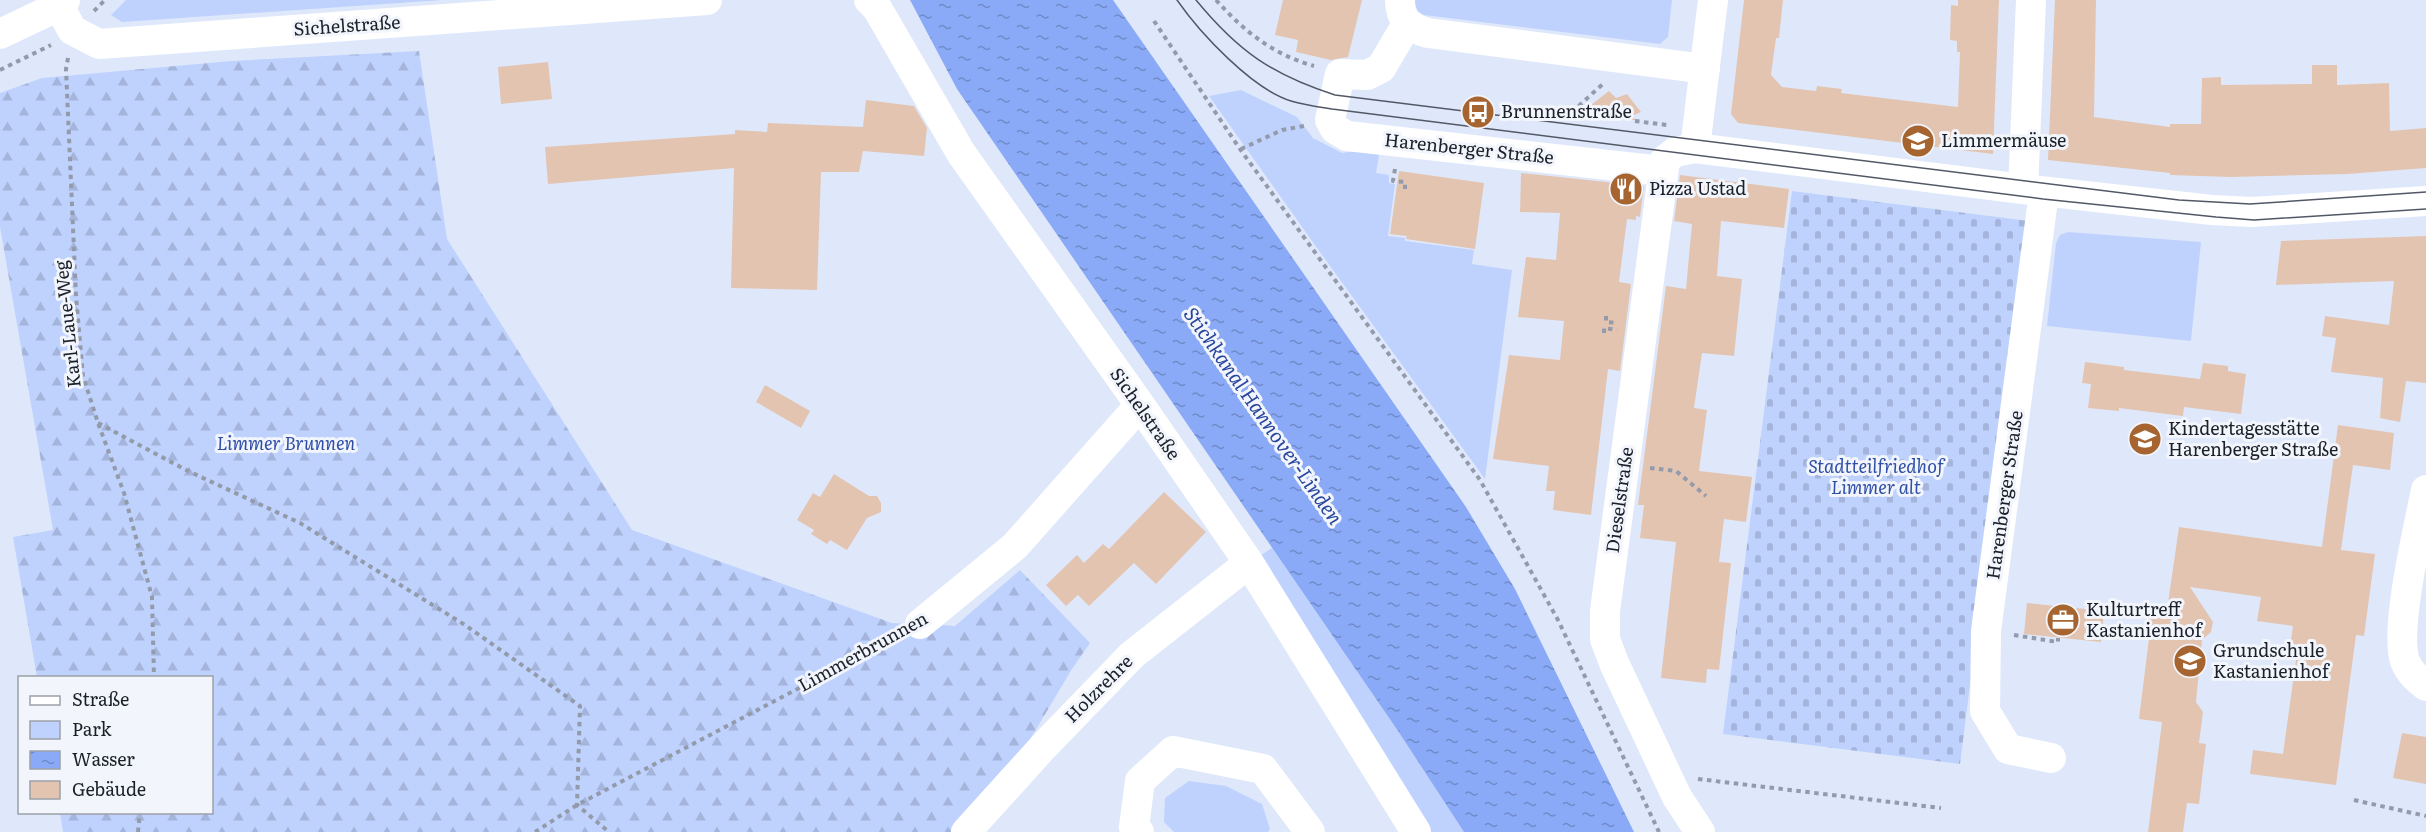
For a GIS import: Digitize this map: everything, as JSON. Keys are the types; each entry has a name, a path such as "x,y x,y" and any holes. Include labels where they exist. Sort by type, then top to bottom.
{"street":[{"name":"Sichelstraße","path":"63,9 99,44 652,2 707,0"},
{"name":"Sichelstraße","path":"869,0 877,8 961,153 1249,563 1416,832"},
{"name":"Dieselstraße","path":"1700,832 1677,797 1618,672 1605,639 1605,611 1625,465 1677,157 1705,69 1713,0"},
{"path":"2031,0 2033,190"},
{"path":"0,34 63,9"},
{"path":"1330,120 1340,74 1367,75 1381,68 1403,12"},
{"path":"1403,12 1416,30 1428,33 1705,69"},
{"name":"Harenberger Straße","path":"1330,120 1335,129 1347,136 1677,157 2252,212 2426,201"},
{"name":"Harenberger Straße","path":"2033,190 1986,631 1984,711 2008,749 2051,758"},
{"name":"Limmerbrunnen","path":"920,624 1015,546 1140,405"},
{"path":"2426,490 2412,556 2402,635 2405,660 2416,678 2426,686"},
{"name":"Holzrehre","path":"966,832 1051,738 1132,654 1249,563"},
{"path":"1139,832 1134,827 1140,781 1173,751 1263,769 1310,832"}],"path":[{"path":"1216,0 1240,26 1287,58 1340,74"},
{"path":"0,70 48,47 63,9"},
{"name":"Karl-Laue-Weg","path":"63,9 76,296 83,376 124,493 152,597 154,676"},
{"path":"1154,21 1240,149 1480,480 1558,620 1659,832"},
{"path":"1240,149 1282,130 1330,120"},
{"path":"1635,120 1643,121"},
{"path":"98,423 188,471 300,523 465,625 580,706 577,805 609,832"},
{"path":"1625,465 1664,472 1676,471 1706,496"},
{"name":"Limmerbrunnen","path":"535,832 577,805 920,624"},
{"path":"1986,631 2058,642 2058,638"},
{"path":"1667,776 1941,808"},
{"path":"2354,800 2426,816"},
{"path":"138,832 140,814"}],"green space":[{"path":"126,0 443,0 122,22 111,15"},
{"path":"1413,0 1672,0 1668,37 1660,44 1424,15 1417,11"},
{"name":"Limmer Brunnen","path":"419,51 447,239 632,530 892,623 955,626 1020,570 1090,643 1016,763 959,832 63,832 60,814 213,814 213,676 37,676 13,537 53,530 0,227 0,93 42,78 231,61"},
{"path":"1241,90 1297,117 1313,138 1342,153 1380,149 1376,173 1389,175 1389,183 1395,184 1388,236 1405,238 1405,241 1474,250 1472,264 1512,270 1485,479 1209,96"},
{"name":"Stadtteilfriedhof Limmer alt","path":"1792,191 2029,221 1960,764 1723,734"},
{"path":"2068,232 2201,242 2191,341 2047,326 2056,243 2060,235"},
{"path":"1272,548 1398,731 1464,832 1416,832 1249,563"},
{"path":"1189,781 1226,786 1262,804 1270,829 1268,832 1174,832 1164,822 1165,798"}],"water":[{"name":"Stichkanal Hannover-Linden","path":"910,0 1113,0 1466,507 1515,589 1634,832 1464,832 1398,731 957,89"}],"building":[{"path":"1283,0 1362,0 1348,57 1331,60 1296,52 1298,40 1275,35"},
{"path":"1744,0 1783,0 1779,38 1776,38 1771,75 1782,87 1816,91 1817,86 1842,89 1841,93 1958,107 1960,52 1957,52 1957,41 1950,40 1951,5 1958,6 1958,0 1999,0 1993,154 1738,123 1731,114"},
{"path":"2055,0 2096,0 2094,117 2170,127 2170,124 2201,124 2202,78 2221,77 2221,85 2312,84 2312,65 2337,65 2337,85 2389,83 2390,131 2426,128 2426,168 2347,174 2231,177 2170,175 2170,173 2048,160"},
{"path":"548,62 552,99 501,104 498,67"},
{"path":"1609,91 1616,98 1627,94 1641,112 1632,116 1636,120 1570,118 1590,109 1587,108"},
{"path":"866,100 914,106 927,128 924,156 863,151 859,172 821,172 817,290 731,288 734,168 548,184 545,147 735,134 735,130 767,132 768,123 863,127"},
{"path":"1399,171 1484,183 1475,249 1406,239 1407,236 1390,234"},
{"path":"1521,173 1644,186 1640,217 1636,216 1636,220 1627,219 1619,282 1631,284 1620,371 1608,369 1591,515 1553,510 1555,491 1546,491 1549,466 1493,459 1509,355 1560,360 1564,321 1518,317 1526,257 1556,260 1560,213 1520,212"},
{"path":"1680,175 1789,189 1784,228 1721,221 1717,276 1742,279 1734,356 1702,353 1694,408 1707,410 1699,471 1752,477 1746,522 1724,519 1719,562 1731,563 1719,670 1707,669 1706,683 1661,678 1676,542 1640,538 1644,505 1638,505 1666,286 1686,289 1692,224 1674,221"},
{"path":"2426,236 2426,383 2406,381 2400,422 2380,418 2383,378 2331,372 2336,338 2322,336 2325,316 2389,325 2394,281 2276,285 2281,241"},
{"path":"2085,362 2124,367 2124,370 2200,379 2203,363 2228,366 2228,371 2246,374 2241,414 2184,407 2183,416 2119,408 2119,411 2088,408 2091,384 2082,383"},
{"path":"765,385 810,411 801,428 756,402"},
{"path":"2338,425 2394,433 2390,470 2353,465 2341,550 2375,554 2364,636 2356,635 2336,785 2250,774 2253,750 2283,754 2296,660 2288,659 2293,626 2257,621 2261,597 2190,587 2213,622 2211,632 2202,640 2196,702 2203,712 2199,743 2206,744 2199,804 2187,803 2183,832 2148,832 2162,722 2139,719 2150,630 2146,629 2149,609 2167,610 2179,527 2322,547"},
{"path":"834,474 869,496 877,496 881,503 881,512 867,518 847,550 830,540 827,544 811,534 814,530 797,520 813,493 820,497"},
{"path":"1164,492 1206,532 1156,584 1134,563 1089,606 1078,595 1066,606 1046,585 1077,555 1084,563 1103,544 1109,549"},
{"path":"2027,603 2104,611 2101,642 2024,634"},
{"path":"2402,733 2426,737 2426,784 2393,778"}],"tram line":[{"path":"1177,0 1213,43 1260,85 1291,101 1317,107 2043,199 2216,217 2254,220 2426,209"},
{"path":"1196,0 1227,34 1274,70 1335,95 2179,200 2250,204 2426,192"}],"place":[{"name":"Brunnenstraße","path":"1478,112"},
{"name":"Limmermäuse","path":"1918,141"},
{"name":"Pizza Ustad","path":"1626,189"},
{"name":"Kindertagesstätte Harenberger Straße","path":"2145,439"},
{"name":"Kulturtreff Kastanienhof","path":"2063,620"},
{"name":"Grundschule Kastanienhof","path":"2190,661"}]}
